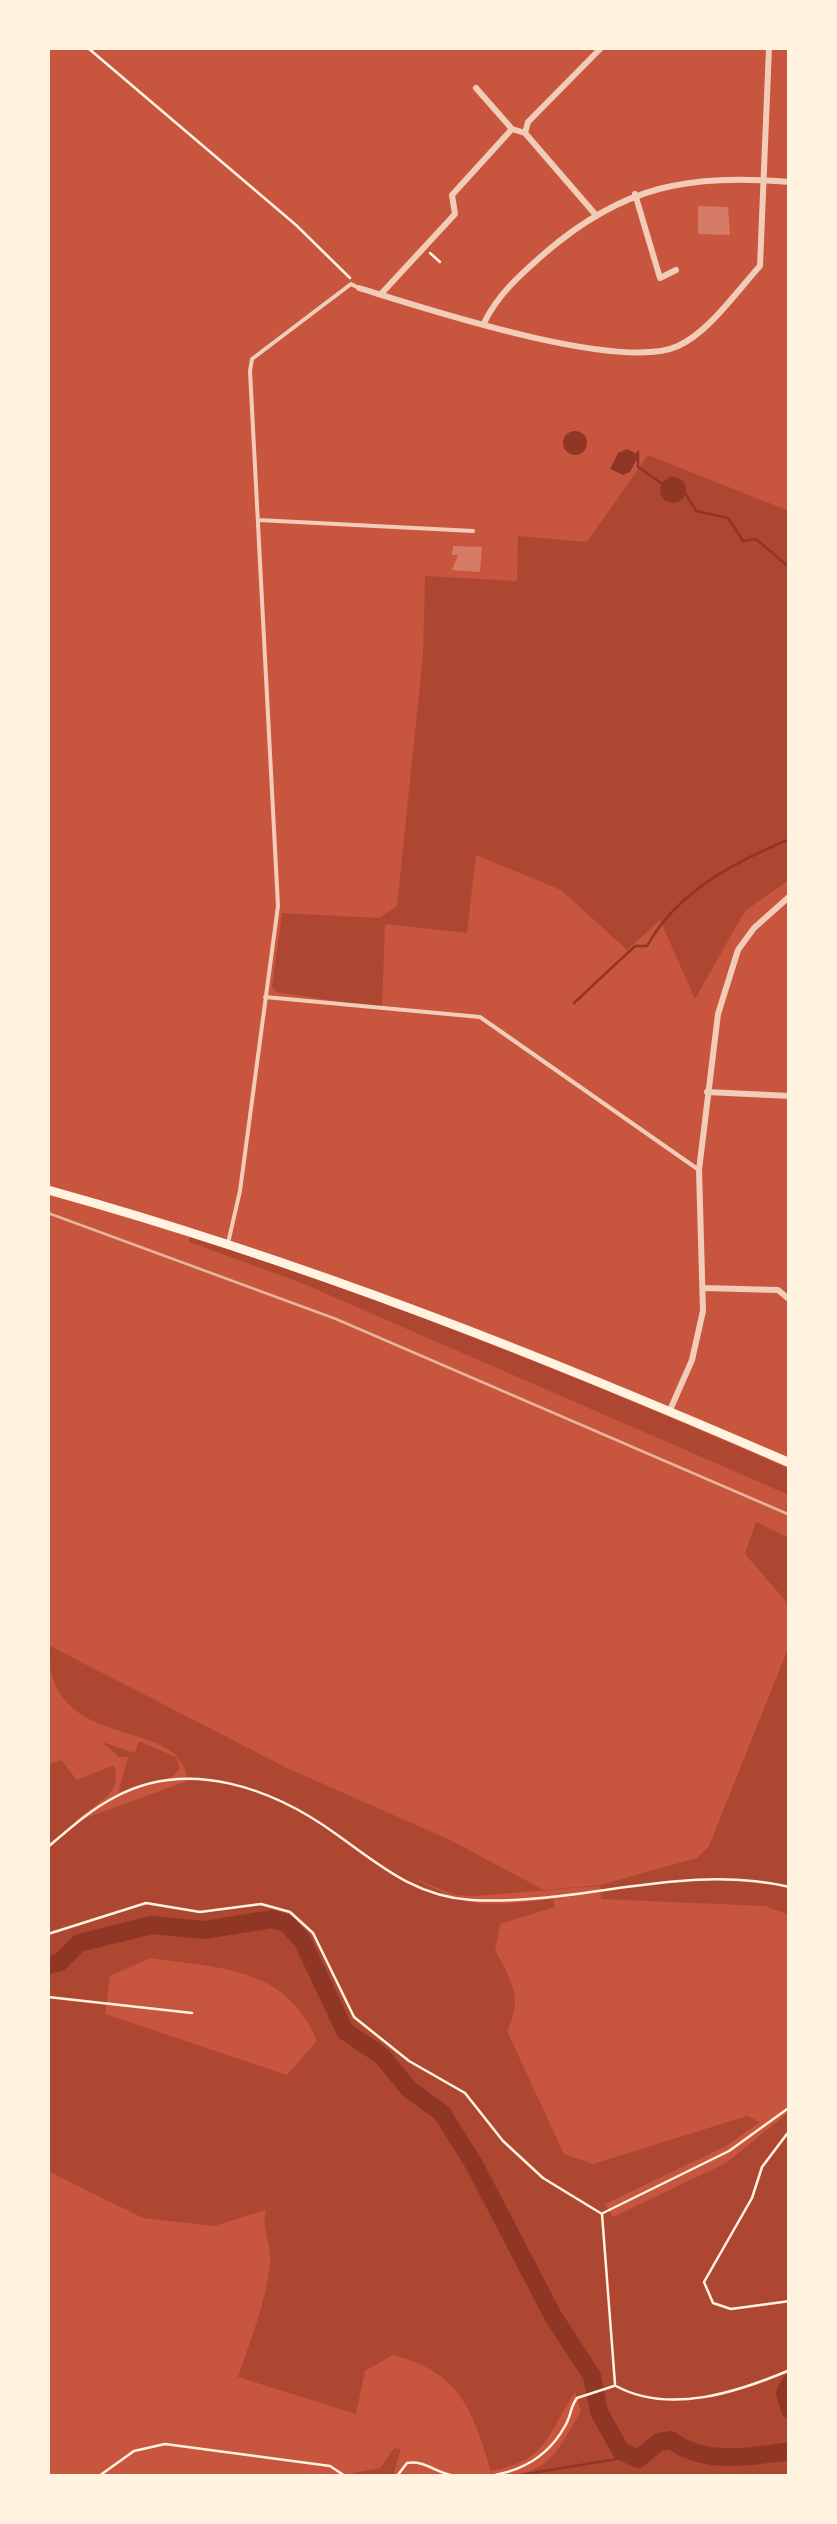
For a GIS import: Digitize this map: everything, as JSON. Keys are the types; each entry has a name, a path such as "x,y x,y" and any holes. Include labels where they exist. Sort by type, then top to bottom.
{"main road":[{"path":"48,1190 228,1242 383,1294 790,1462"}],"street":[{"path":"525,133 528,122 601,48"},
{"path":"359,288 594,350 650,352 681,345 760,266 769,48"},
{"path":"476,88 512,129 525,133 596,214"},
{"path":"380,294 455,214 452,195 512,129"},
{"path":"484,323 493,305 516,279 596,214 634,194 679,182 790,182"},
{"path":"634,194 660,278 676,270"},
{"path":"670,1410 700,1335 703,1288 699,1170 718,1014 738,950 754,928 790,896"},
{"path":"707,1092 790,1096"},
{"path":"703,1288 778,1290 790,1300"},
{"path":"790,1323 790,1358"}],"lane":[{"path":"228,1242 242,1173 278,906 278,851 248,387 252,358 351,284 359,288"},
{"path":"257,520 473,531"},
{"path":"265,996 480,1018 699,1170"}],"path":[{"path":"88,48 296,225 351,280"},
{"path":"424,248 440,262"},
{"path":"48,1847 120,1794 186,1779 239,1784 276,1796 336,1834 379,1869 442,1896 472,1900 536,1897 705,1878 750,1878 790,1887"},
{"path":"48,1934 146,1904 200,1912 262,1904 290,1912 313,1933 354,2017 410,2061 465,2093 503,2140 543,2178 602,2214"},
{"path":"48,1998 192,2013"},
{"path":"602,2214 729,2151 790,2107"},
{"path":"790,2130 762,2167 752,2198 704,2282 713,2303 731,2309 790,2301"},
{"path":"602,2214 614,2386"},
{"path":"614,2386 647,2398 706,2396 734,2392 790,2370"},
{"path":"397,2476 407,2463 416,2462 445,2474 482,2476 534,2462 565,2426 574,2400 614,2386"},
{"path":"98,2476 134,2451 165,2444 330,2466 345,2476"}],"shaded area":[{"path":"575,431 587,443 575,455 563,443"},
{"path":"627,449 639,455 630,472 623,475 610,469 618,453"},
{"path":"648,455 789,511 789,880 745,911 695,999 660,920 627,950 561,890 476,855 467,933 385,924 382,1008 276,992 272,987 282,913 379,918 397,906 423,655 425,576 517,581 518,536 587,542"},
{"path":"673,477 682,481 686,490 682,499 673,503 664,499 660,490 664,481"},
{"path":"189,1235 567,1374 789,1469 789,1495 299,1282 189,1242"},
{"path":"756,1522 789,1538 789,1605 745,1554"},
{"path":"48,1645 287,1768 450,1840 544,1890 600,1885 697,1858 709,1846 789,1646 789,1915 765,1906 601,1899 600,1886 474,1896 455,1895 413,1878 466,1901 511,1903 553,1899 555,1907 500,1924 495,1950 515,1999 507,2031 564,2154 593,2164 747,2116 760,2122 726,2146 605,2204 613,2217 726,2163 789,2112 789,2476 513,2476 547,2461 561,2444 581,2411 575,2392 536,2452 525,2460 491,2471 470,2412 449,2383 416,2363 393,2355 365,2371 356,2414 238,2377 268,2278 266,2210 214,2226 143,2218 48,2171 48,1765 61,1760 77,1780 114,1765 116,1776 111,1792 75,1822 198,1777 187,1777 178,1758 161,1745 89,1719 68,1704 54,1680","holes":["151,1958 249,1975 288,1998 304,2016 317,2041 287,2075 105,2014 110,1976"]},
{"path":"139,1741 176,1757 180,1768 172,1777 118,1793 128,1757 119,1757 102,1742 135,1753"},
{"path":"394,2448 401,2449 393,2476 354,2476 353,2473 380,2468"}],"building":[{"path":"698,206 728,207 730,235 698,234"},
{"path":"453,546 482,547 480,572 452,570 458,555 452,555"}],"waterway":[{"path":"638,452 638,467 664,485"},
{"path":"685,493 696,511 728,518 743,541 756,539 790,568"},
{"path":"574,1003 635,946 647,946 659,927 691,894 728,869 790,839"},
{"path":"48,1965 60,1962 79,1943 152,1925 204,1930 273,1919 287,1924 302,1940 345,2031 382,2056 409,2089 442,2113 475,2166 553,2316 592,2376 599,2412 621,2451 638,2459 659,2442 671,2440 712,2456 744,2457 790,2451"},
{"path":"790,2383 785,2393 790,2410"},
{"path":"514,2476 629,2457"}],"railway":[{"path":"48,1213 336,1319 790,1515"}]}
